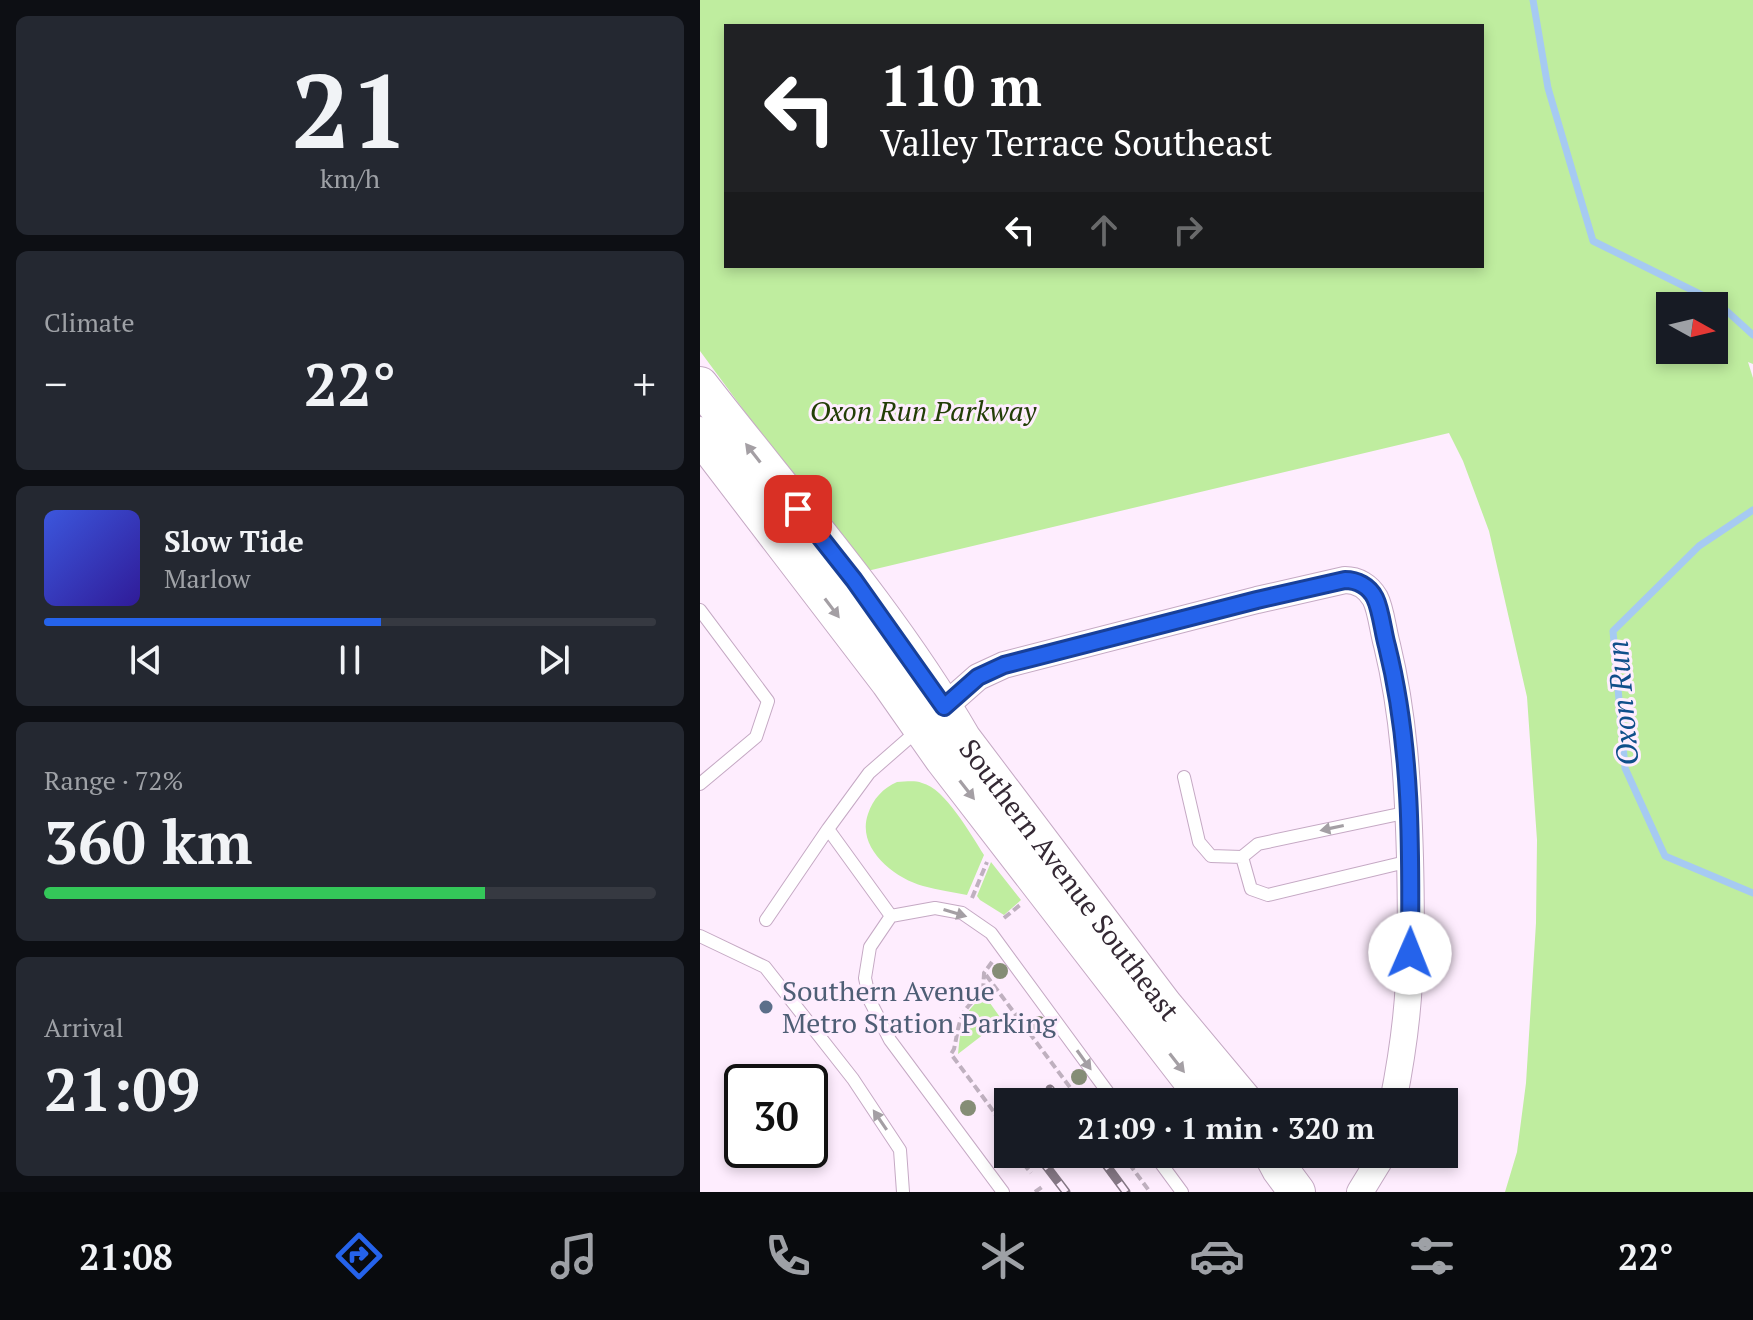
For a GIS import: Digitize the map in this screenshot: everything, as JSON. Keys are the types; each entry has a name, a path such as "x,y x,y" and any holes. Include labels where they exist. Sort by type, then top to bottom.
{"main road":[{"name":"Southern Avenue Southeast","path":"700,385 854,580 932,717 1198,1088"},
{"name":"Southern Avenue Southeast","path":"700,435 889,682 963,739 1164,1005 1233,1088"}],"street":[{"path":"932,717 978,677 1004,665 1345,580 1366,587 1375,598 1390,657 1402,727 1409,812 1409,978 1403,1050 1396,1088"},
{"path":"1360,1192 1375,1168"}],"lane":[{"path":"700,610 768,701 756,737 700,784"},
{"path":"766,920 869,773 932,717"},
{"path":"1184,777 1199,842 1211,856 1242,857 1258,844 1409,812"},
{"path":"828,829 891,916"},
{"path":"1242,857 1251,889 1268,895 1410,861"},
{"path":"1003,1192 890,1040 870,1001 865,978 870,947 891,916 935,908 962,913 991,933 1105,1088"},
{"path":"700,936 765,967 853,1079 900,1150 903,1192"},
{"path":"1164,1168 1182,1192"}],"path":[{"path":"972,898 989,856"},
{"path":"1004,918 1025,901"},
{"path":"992,962 984,973 983,993 970,1002 962,1014 951,1054 994,1112"},
{"path":"984,973 1070,1088"},
{"path":"1027,1168 1031,1173"},
{"path":"1132,1168 1150,1192"},
{"path":"1035,1192 1042,1187"}],"green space":[{"name":"Oxon Run Parkway","path":"700,0 1753,0 1753,364 1748,362 1753,378 1753,1192 1505,1192 1517,1152 1526,1083 1536,923 1537,840 1527,697 1489,531 1449,433 863,572 700,351"},
{"path":"897,782 919,782 940,794 957,813 984,855 967,895 912,882 890,869 872,850 867,838 868,814 879,795"},
{"path":"991,862 1021,900 1004,915 977,896"},
{"path":"985,996 1002,1020 958,1054 967,1014"}],"waterway":[{"name":"Oxon Run","path":"1533,0 1548,88 1593,241 1718,303 1753,335"},
{"name":"Oxon Run","path":"1753,510 1699,546 1613,631 1625,768 1665,856 1753,893"}],"railway":[{"path":"1048,1168 1066,1192"},
{"path":"1108,1168 1126,1192"}],"place":[{"name":"Southern Avenue Metro Station Parking","path":"766,1007"}],"route":[{"path":"798,509 854,580 944,707 978,677 1004,665 1345,580 1366,587 1375,598 1395,680 1402,727 1409,812 1410,953"}]}
